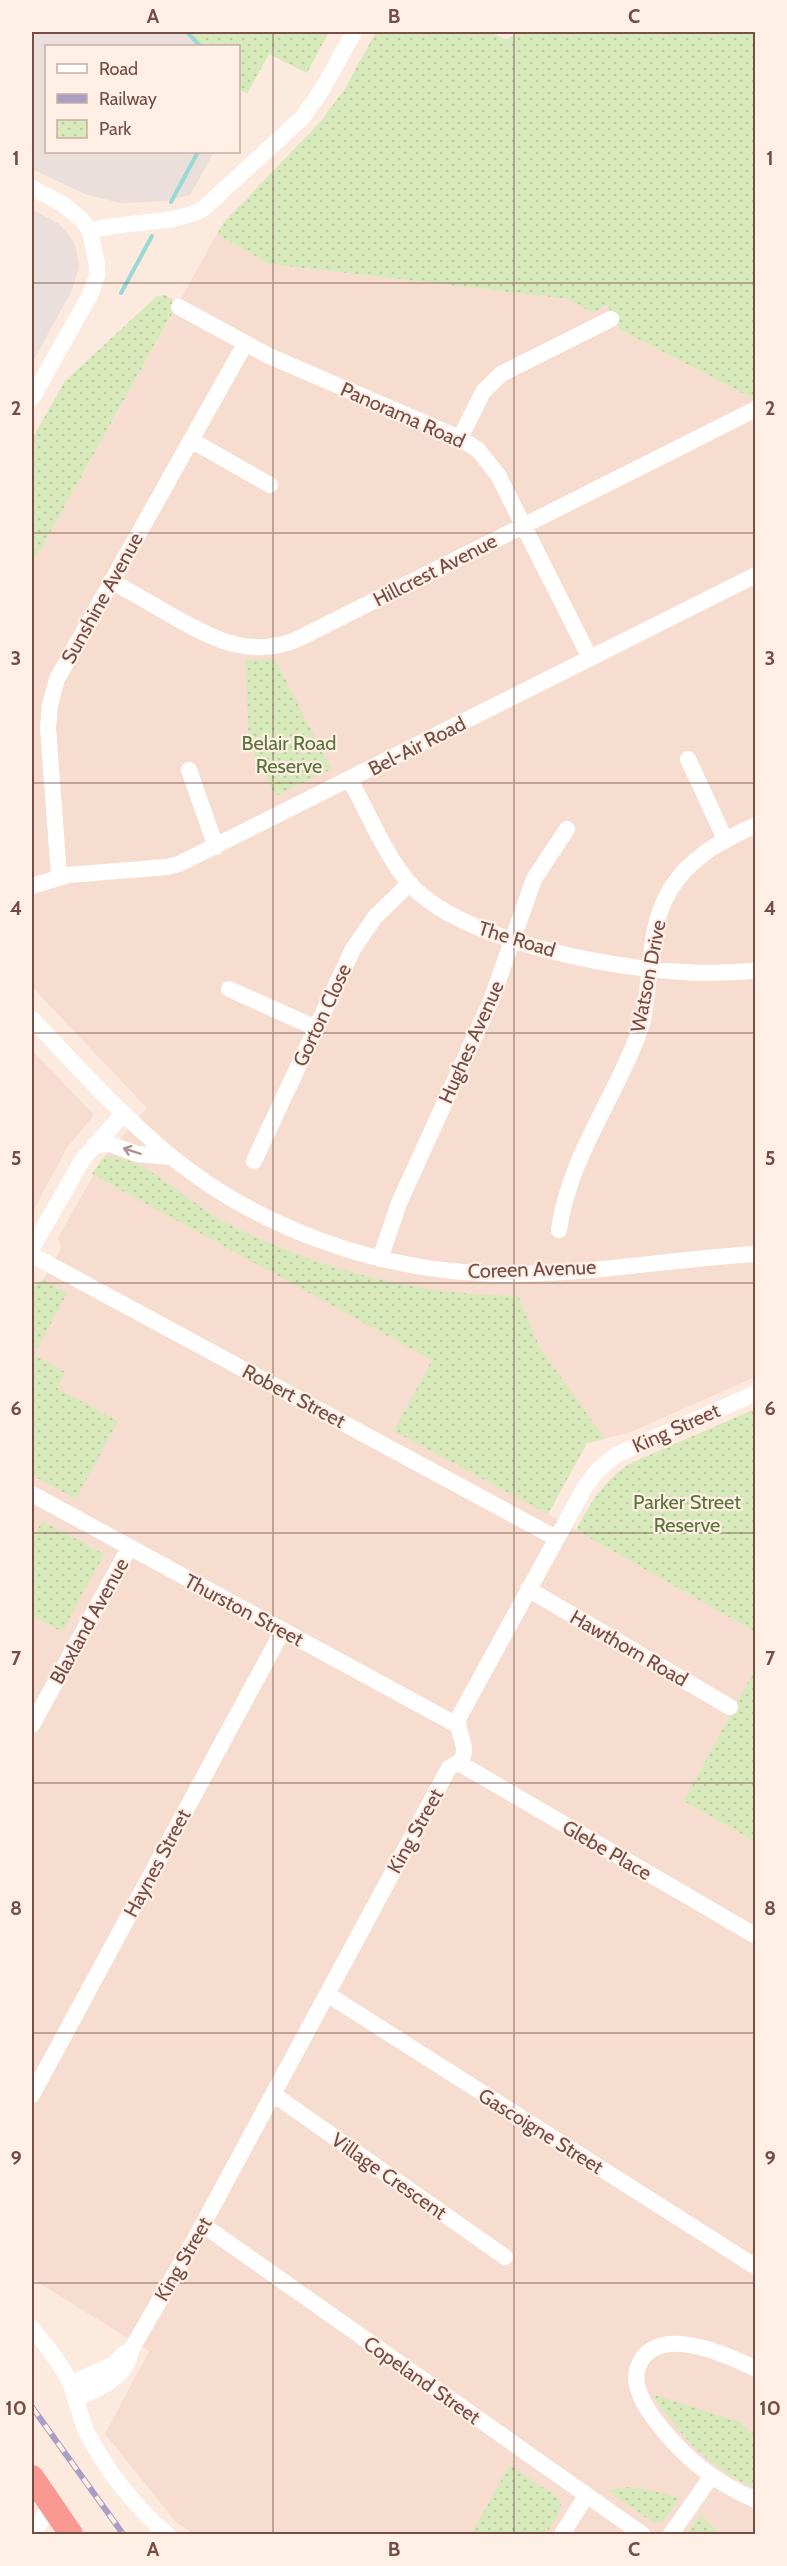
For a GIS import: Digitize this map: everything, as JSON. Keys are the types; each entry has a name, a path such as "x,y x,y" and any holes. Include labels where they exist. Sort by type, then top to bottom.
{"highway":[{"path":"32,2477 72,2535"}],"street":[{"path":"90,231 104,227 188,216 203,209 303,117 323,88 354,32"},
{"path":"32,188 72,211 90,231 97,255 94,286 32,398"},
{"name":"Panorama Road","path":"179,307 279,361 460,438 478,450 492,466 524,525 590,658"},
{"path":"460,438 478,399 501,374 611,319"},
{"name":"Sunshine Avenue","path":"59,876 48,728 50,705 63,668 245,344"},
{"name":"Hillcrest Avenue","path":"111,581 224,643 247,648 275,647 300,638 756,409"},
{"path":"191,440 270,485"},
{"name":"Bel-Air Road","path":"32,886 59,876 180,864 216,848 756,575"},
{"path":"688,759 725,839"},
{"path":"189,770 216,848"},
{"name":"The Road","path":"350,780 394,863 410,883 422,895 471,925 573,956 650,969 681,972 756,971"},
{"name":"Watson Drive","path":"559,1230 569,1186 638,1034 643,1016 656,924 669,891 689,865 725,839 756,825"},
{"name":"Hughes Avenue","path":"380,1259 394,1215 485,1016 534,879 567,829"},
{"name":"Gorton Close","path":"254,1161 359,938 375,917 410,883"},
{"path":"229,989 316,1028"},
{"name":"Coreen Avenue","path":"32,1018 123,1114 171,1157 219,1191 264,1217 309,1237 380,1259 435,1270 503,1274 756,1254"},
{"path":"32,1248 76,1170 94,1145 123,1114"},
{"path":"94,1145 110,1144 138,1154 171,1157"},
{"name":"Robert Street","path":"32,1255 556,1538"},
{"name":"King Street","path":"457,1725 459,1717 579,1495 607,1461 628,1449 756,1393"},
{"name":"Thurston Street","path":"32,1494 457,1725"},
{"name":"Blaxland Avenue","path":"32,1725 129,1548"},
{"name":"Hawthorn Road","path":"528,1589 730,1707"},
{"name":"Haynes Street","path":"32,2095 283,1630"},
{"path":"457,1725 464,1751 459,1763"},
{"name":"King Street","path":"72,2391 114,2364 121,2355 130,2350 203,2225 449,1768 459,1763"},
{"name":"Glebe Place","path":"459,1763 756,1936"},
{"name":"Gascoigne Street","path":"327,1994 756,2267"},
{"name":"Village Crescent","path":"273,2094 505,2257"},
{"name":"Copeland Street","path":"203,2225 642,2535"},
{"path":"32,2328 56,2360 72,2391 86,2431 105,2462 167,2535"},
{"path":"756,2369 720,2354 672,2343 651,2349 638,2366 636,2378 638,2391 652,2416 677,2447 711,2477 756,2500"},
{"path":"671,2535 711,2477"},
{"path":"562,2535 586,2496"},
{"path":"34,2535 51,2504"}],"shaded area":[{"path":"32,32 187,32 199,45 45,45 45,153 213,153 190,195 165,201 121,203 87,195 32,169"},
{"path":"32,209 59,224 70,236 76,248 79,267 72,290 32,363"},
{"path":"217,234 269,264 569,299 592,313 607,305 619,329 750,397 755,394 755,1377 631,1432 587,1443 548,1514 755,1632 755,1669 685,1801 755,1842 755,2534 194,2534 176,2522 105,2434 149,2351 32,2279 32,1287 43,1280 61,1249 58,1238 103,1158 147,1108 32,987 32,565"},
{"path":"32,1050 94,1115 67,1148 32,1213"}],"green space":[{"path":"187,32 329,32 307,73 269,54 247,94 240,90 240,45 199,45"},
{"path":"376,32 490,32 507,40 518,32 755,32 756,394 750,397 619,329 607,305 592,313 569,299 269,264 217,234 224,222 321,121 344,90"},
{"path":"165,295 178,303 32,565 32,439 65,381 157,296"},
{"name":"Belair Road Reserve","path":"275,659 331,769 276,796 249,745 245,660"},
{"path":"111,1156 124,1159 153,1173 224,1222 259,1239 330,1266 404,1285 441,1291 518,1296 540,1348 605,1439 587,1443 548,1514 394,1431 432,1360 92,1174 103,1158"},
{"path":"43,1280 67,1293 34,1355 65,1372 57,1388 118,1421 76,1499 32,1475 32,1287"},
{"name":"Parker Street Reserve","path":"755,1409 755,1632 576,1530 599,1492 631,1463"},
{"path":"42,1521 104,1554 62,1632 32,1615 32,1540"},
{"path":"755,1669 755,1842 684,1801"},
{"path":"652,2394 740,2422 755,2435 755,2488 710,2461 685,2437"},
{"path":"510,2465 557,2497 561,2504 559,2513 546,2534 471,2534"},
{"path":"630,2487 664,2493 679,2499 664,2521 654,2523 607,2490"},
{"path":"700,2514 717,2531 719,2534 687,2534"}],"waterway":[{"path":"187,32 199,45"},
{"path":"171,202 197,153"},
{"path":"121,293 152,236"}],"railway":[{"path":"32,2407 123,2534"}]}
